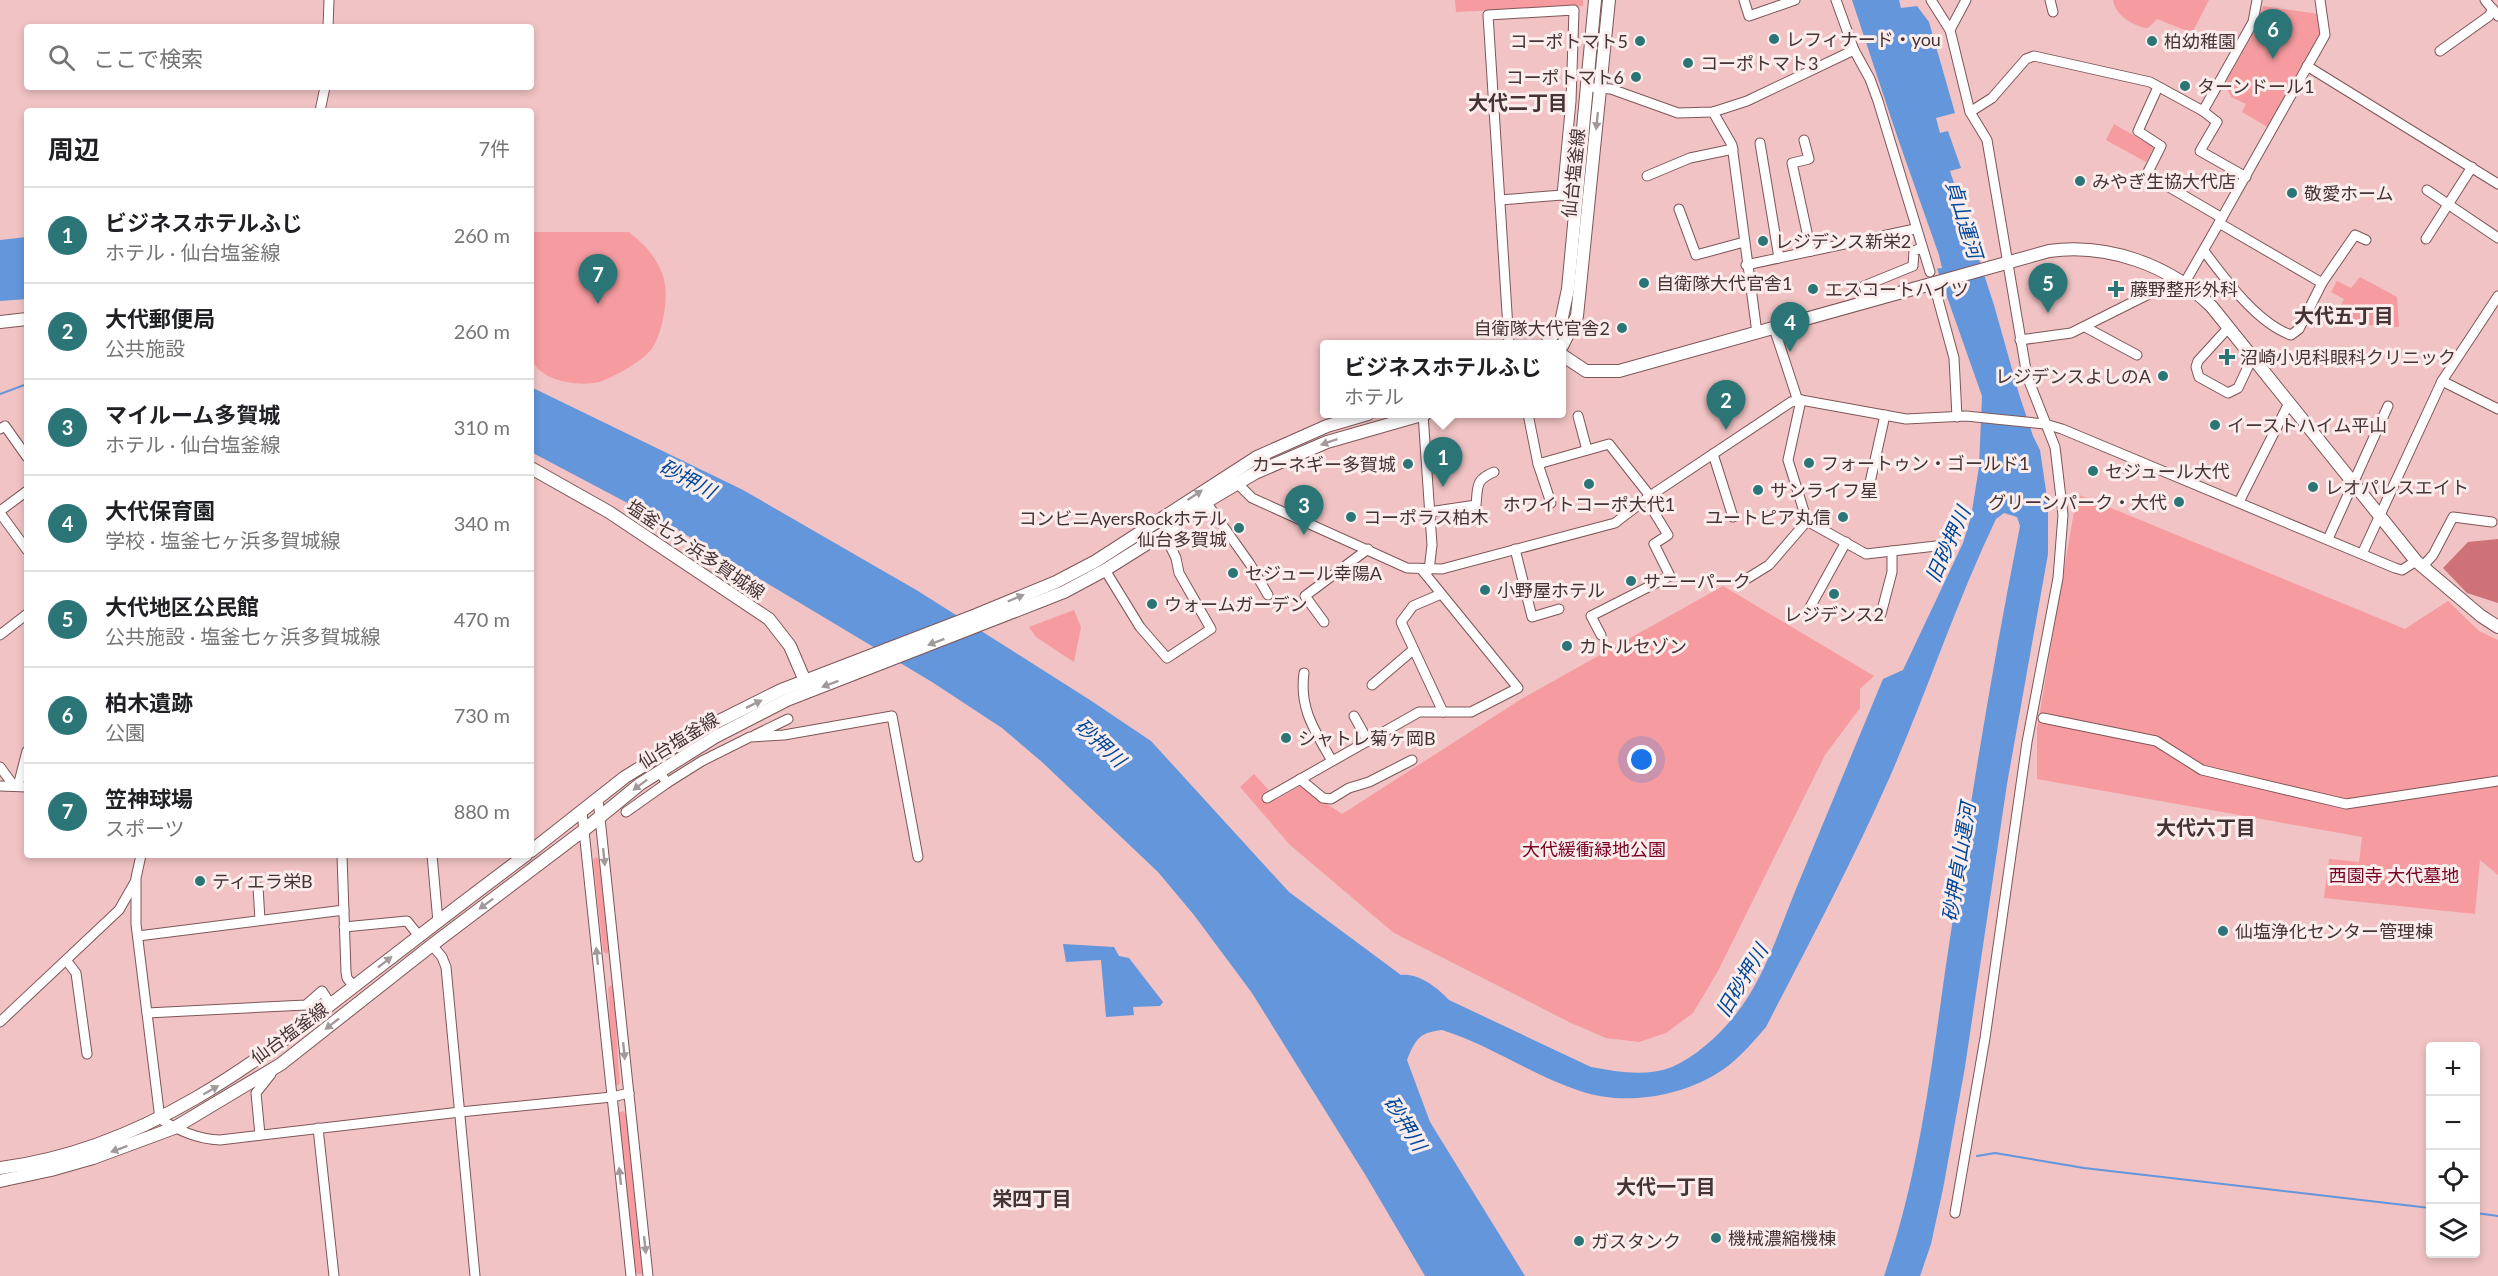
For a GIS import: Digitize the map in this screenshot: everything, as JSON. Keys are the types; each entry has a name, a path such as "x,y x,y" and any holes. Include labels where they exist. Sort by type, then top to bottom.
{"main road":[{"name":"仙台塩釜線","path":"1565,340 1577,316 1594,88 1595,0"},
{"name":"仙台塩釜線","path":"1550,340 1561,322 1568,289 1578,197 1609,0"},
{"path":"1566,358 1586,371 1609,373 2049,251 2089,249 2130,258 2170,276 2204,299 2253,356 2419,564 2481,616 2498,627"},
{"path":"0,322 24,319"},
{"name":"仙台塩釜線","path":"0,1181 93,1158 174,1128 281,1064 659,771 715,737 808,686 873,655 1056,582 1096,561 1292,441 1357,418"},
{"name":"仙台塩釜線","path":"534,849 626,777 702,729 808,686 884,663 1064,592 1106,570 1164,533 1206,502 1233,478 1328,442 1410,418"},
{"name":"塩釜七ヶ浜多賀城線","path":"534,470 609,513 769,619 790,646 808,686"},
{"name":"仙台塩釜線","path":"0,1168 21,1165 88,1147 160,1119 229,1079 332,1005 418,936 522,858"}],"street":[{"path":"328,24 329,0"},
{"path":"1744,0 1749,16 1795,0"},
{"path":"1836,0 1854,50 1878,101 1915,229 1934,282 1954,358 1962,416"},
{"path":"1931,0 1950,30 1970,112 1987,140 2026,376 2055,447 2063,515 2062,555 2027,742 1987,1026 1955,1213"},
{"path":"1950,30 1966,0"},
{"path":"2050,0 2053,12"},
{"path":"2203,111 2253,22 2257,0"},
{"path":"2184,284 2325,34 2320,0"},
{"path":"2440,51 2495,13 2485,0"},
{"path":"1509,340 1488,15 1574,10 1571,101 1562,195"},
{"path":"1594,88 1611,89 1678,112 1713,112 1747,101 1854,50"},
{"path":"1970,112 1992,98 2026,59 2034,56 2079,65 2150,82 2203,111 2217,122 2200,151 2246,177"},
{"path":"2307,66 2498,184"},
{"path":"2158,87 2138,131 2161,146 2147,174 2322,283"},
{"path":"321,108 324,90"},
{"path":"1713,112 1733,149 1746,265 1757,333"},
{"path":"1804,140 1809,159 1792,163 1810,251"},
{"path":"1760,143 1779,258"},
{"path":"1647,176 1690,158 1733,149"},
{"path":"2426,239 2472,167"},
{"path":"2427,190 2498,238"},
{"path":"1500,200 1562,195 1578,197"},
{"path":"1679,209 1696,255 1744,242"},
{"path":"1746,265 1915,229"},
{"path":"2204,251 2222,275 2259,314 2277,330 2291,335 2299,329 2322,283 2355,235 2366,240"},
{"path":"1869,300 1864,286 1913,266 1914,251 1921,248"},
{"path":"2020,340 2071,333 2157,290 2165,285 2170,276"},
{"path":"2362,554 2442,381 2498,296"},
{"path":"2085,327 2137,355"},
{"path":"2229,327 2198,361 2196,367 2199,377 2228,393 2238,388 2253,356"},
{"path":"1774,328 1799,401 1788,460 1807,521 1866,554 1936,546"},
{"path":"2442,381 2496,405"},
{"path":"1233,478 1252,498 1407,568 1442,569 1615,523 1648,497 1791,402 1799,401 1906,419 1962,416 2045,424 2062,429 2402,570 2419,564 2433,555 2453,517 2492,522"},
{"path":"2239,502 2289,403"},
{"path":"2328,540 2388,406"},
{"path":"1869,487 1886,415"},
{"path":"1578,416 1587,450"},
{"path":"1267,798 1419,712 1471,712 1518,688 1441,594 1425,570 1432,545 1424,418"},
{"path":"1529,418 1538,464 1551,503"},
{"path":"0,429 5,426 24,453"},
{"path":"1538,464 1609,444 1648,497 1668,535 1654,544 1670,576 1591,616 1602,635"},
{"path":"1713,454 1733,517"},
{"path":"1430,513 1476,506 1478,484 1482,478 1494,472"},
{"path":"24,494 0,512 24,546"},
{"path":"1206,502 1250,564 1268,595"},
{"path":"1748,578 1769,565 1807,521"},
{"path":"1106,570 1140,627 1167,658 1210,628 1179,573 1176,558 1164,533"},
{"path":"1808,611 1846,542"},
{"path":"1324,622 1305,596 1368,549"},
{"path":"1515,549 1532,617 1559,609"},
{"path":"1881,614 1892,572 1892,551"},
{"path":"1441,594 1413,606 1401,622 1443,712"},
{"path":"0,635 24,616"},
{"path":"1372,685 1413,650"},
{"path":"1304,673 1302,691 1307,715 1332,761"},
{"path":"750,737 784,735 892,716 918,857"},
{"path":"1354,716 1368,741"},
{"path":"2043,718 2156,741 2202,770 2346,804 2498,781"},
{"path":"626,812 702,761 788,719"},
{"path":"1300,779 1323,798 1331,799 1349,788 1369,782 1412,760"},
{"path":"20,786 24,766"},
{"path":"0,767 20,786"},
{"path":"659,771 667,783"},
{"path":"0,786 20,786"},
{"path":"598,799 648,1276"},
{"path":"582,812 631,1276"},
{"path":"140,858 136,878 136,924 160,1119 174,1128 205,1139 220,1140 612,1097 629,1093"},
{"path":"342,858 346,972 347,978 354,987"},
{"path":"432,858 438,922"},
{"path":"0,1023 119,910 136,878"},
{"path":"258,887 260,920"},
{"path":"119,910 136,924"},
{"path":"138,936 344,910"},
{"path":"344,927 407,921 418,936"},
{"path":"432,945 442,957 446,967 475,1276"},
{"path":"66,960 76,973 87,1054"},
{"path":"600,980 616,978"},
{"path":"147,1013 306,1005 322,992 332,1005"},
{"path":"260,1135 256,1093 281,1064"},
{"path":"318,1128 334,1276"}],"green space":[{"path":"1455,0 1583,0 1583,6 1456,12"},
{"path":"2113,0 2209,0 2192,33 2157,19 2148,28 2137,25 2117,11"},
{"path":"2263,6 2318,14 2321,35 2269,128 2242,112 2246,104 2231,97 2225,83 2258,25"},
{"path":"2114,124 2154,147 2146,162 2106,140"},
{"path":"534,232 629,232 652,255 664,280 665,307 661,328 653,347 637,362 599,382 570,383 550,377 535,365"},
{"path":"2360,277 2397,297 2399,327 2351,324 2348,327 2333,320 2344,299 2331,292 2337,281 2351,288"},
{"name":"西園寺 大代墓地","path":"2077,494 2405,629 2448,601 2479,631 2498,640 2498,875 2480,860 2475,914 2324,898 2329,859 2359,862 2362,837 2037,779 2037,729"},
{"name":"大代緩衝緑地公園","path":"1723,586 1874,676 1860,689 1860,708 1825,755 1718,971 1693,1013 1666,1033 1639,1042 1606,1038 1571,1023 1394,933 1290,845 1240,787 1254,774 1277,799 1300,786 1342,814 1523,698"},
{"path":"1074,610 1081,627 1074,662 1036,637 1029,627"},
{"path":"596,857 599,859 609,951 607,954 603,951 593,860"},
{"path":"611,985 614,988 620,1083 617,1086 612,1068 610,1040 608,988"},
{"path":"623,1111 626,1114 644,1271 640,1275 635,1271 618,1113"}],"shaded area":[{"path":"2498,539 2498,603 2467,593 2443,568 2468,542"}],"water":[{"path":"1852,0 1899,0 1901,8 1917,6 1929,22 1955,113 1936,118 1940,133 1948,131 1961,168 1950,171 1994,305 2019,394 2040,450 2048,504 2048,554 2007,784 1965,1067 1943,1189 1931,1244 1920,1276 1884,1276 1906,1200 1929,1083 1980,745 2020,526 2017,517 2004,513 1996,519 1967,584 1902,749 1829,905 1766,1027 1728,1066 1695,1085 1676,1091 1657,1096 1617,1098 1580,1091 1442,1030 1419,1038 1407,1060 1430,1122 1525,1276 1425,1276 1366,1176 1252,993 1194,915 1158,872 1042,762 1002,728 932,682 673,527 534,454 534,388 743,490 918,591 1151,741 1289,892 1401,975 1421,978 1449,1000 1591,1067 1642,1073 1662,1070 1683,1061 1715,1037 1733,1017 1755,985 1883,679 1903,670 1963,543 1971,517 1979,467 1982,396 1934,260 1896,133"},
{"path":"24,237 24,299 0,301 0,240"},
{"path":"1063,944 1114,947 1119,956 1129,958 1163,1002 1160,1006 1133,1007 1134,1015 1106,1017 1101,960 1066,962"}],"pier":[{"path":"1849,0 1939,255 1942,268 1934,269"}],"waterway":[{"path":"0,394 24,385"},
{"path":"1977,1156 1995,1153 2084,1168 2426,1208"},
{"path":"2480,1214 2498,1216"}],"place":[{"name":"レフィナード・you","path":"1774,39"},
{"name":"コーポトマト5","path":"1640,41"},
{"name":"柏幼稚園","path":"2152,41"},
{"name":"柏木遺跡","path":"2273,59"},
{"name":"コーポトマト3","path":"1688,63"},
{"name":"コーポトマト6","path":"1636,77"},
{"name":"ターンドール1","path":"2185,86"},
{"name":"みやぎ生協大代店","path":"2080,181"},
{"name":"敬愛ホーム","path":"2292,193"},
{"name":"レジデンス新栄2","path":"1763,241"},
{"name":"自衛隊大代官舎1","path":"1644,283"},
{"name":"エスコートハイツ","path":"1813,289"},
{"name":"藤野整形外科","path":"2116,289"},
{"name":"笠神球場","path":"598,304"},
{"name":"大代地区公民館","path":"2048,313"},
{"name":"自衛隊大代官舎2","path":"1622,328"},
{"name":"大代保育園","path":"1790,352"},
{"name":"沼崎小児科眼科クリニック","path":"2227,357"},
{"name":"レジデンスよしのA","path":"2163,376"},
{"name":"イーストハイム平山","path":"2215,425"},
{"name":"大代郵便局","path":"1726,430"},
{"name":"フォートゥン・ゴールド1","path":"1809,463"},
{"name":"カーネギー多賀城","path":"1408,464"},
{"name":"セジュール大代","path":"2093,471"},
{"name":"ホワイトコーポ大代1","path":"1589,484"},
{"name":"ビジネスホテルふじ","path":"1443,487"},
{"name":"レオパレスエイト","path":"2313,487"},
{"name":"サンライフ星","path":"1758,490"},
{"name":"グリーンパーク・大代","path":"2179,502"},
{"name":"コーポラス柏木","path":"1351,517"},
{"name":"ユートピア丸信","path":"1843,517"},
{"name":"コンビニAyersRockホテル 仙台多賀城","path":"1239,528"},
{"name":"マイルーム多賀城","path":"1304,535"},
{"name":"セジュール幸陽A","path":"1233,573"},
{"name":"サニーパーク","path":"1631,581"},
{"name":"小野屋ホテル","path":"1485,590"},
{"name":"レジデンス2","path":"1834,594"},
{"name":"ウォームガーデン","path":"1152,604"},
{"name":"カトルセゾン","path":"1567,646"},
{"name":"シャトレ菊ヶ岡B","path":"1286,738"},
{"name":"ティエラ栄B","path":"200,881"},
{"name":"仙塩浄化センター管理棟","path":"2223,931"},
{"name":"機械濃縮機棟","path":"1716,1238"},
{"name":"ガスタンク","path":"1579,1241"}],"district":[{"name":"大代二丁目","path":"1518,102"},
{"name":"大代五丁目","path":"2344,315"},
{"name":"大代六丁目","path":"2206,827"},
{"name":"大代一丁目","path":"1666,1186"},
{"name":"栄四丁目","path":"1032,1198"}],"water label":[{"name":"貞山運河","path":"1965,219"},
{"name":"砂押川","path":"688,478"},
{"name":"旧砂押川","path":"1947,544"},
{"name":"砂押川","path":"1101,742"},
{"name":"砂押貞山運河","path":"1958,862"},
{"name":"旧砂押川","path":"1741,980"},
{"name":"砂押川","path":"1406,1123"}]}
